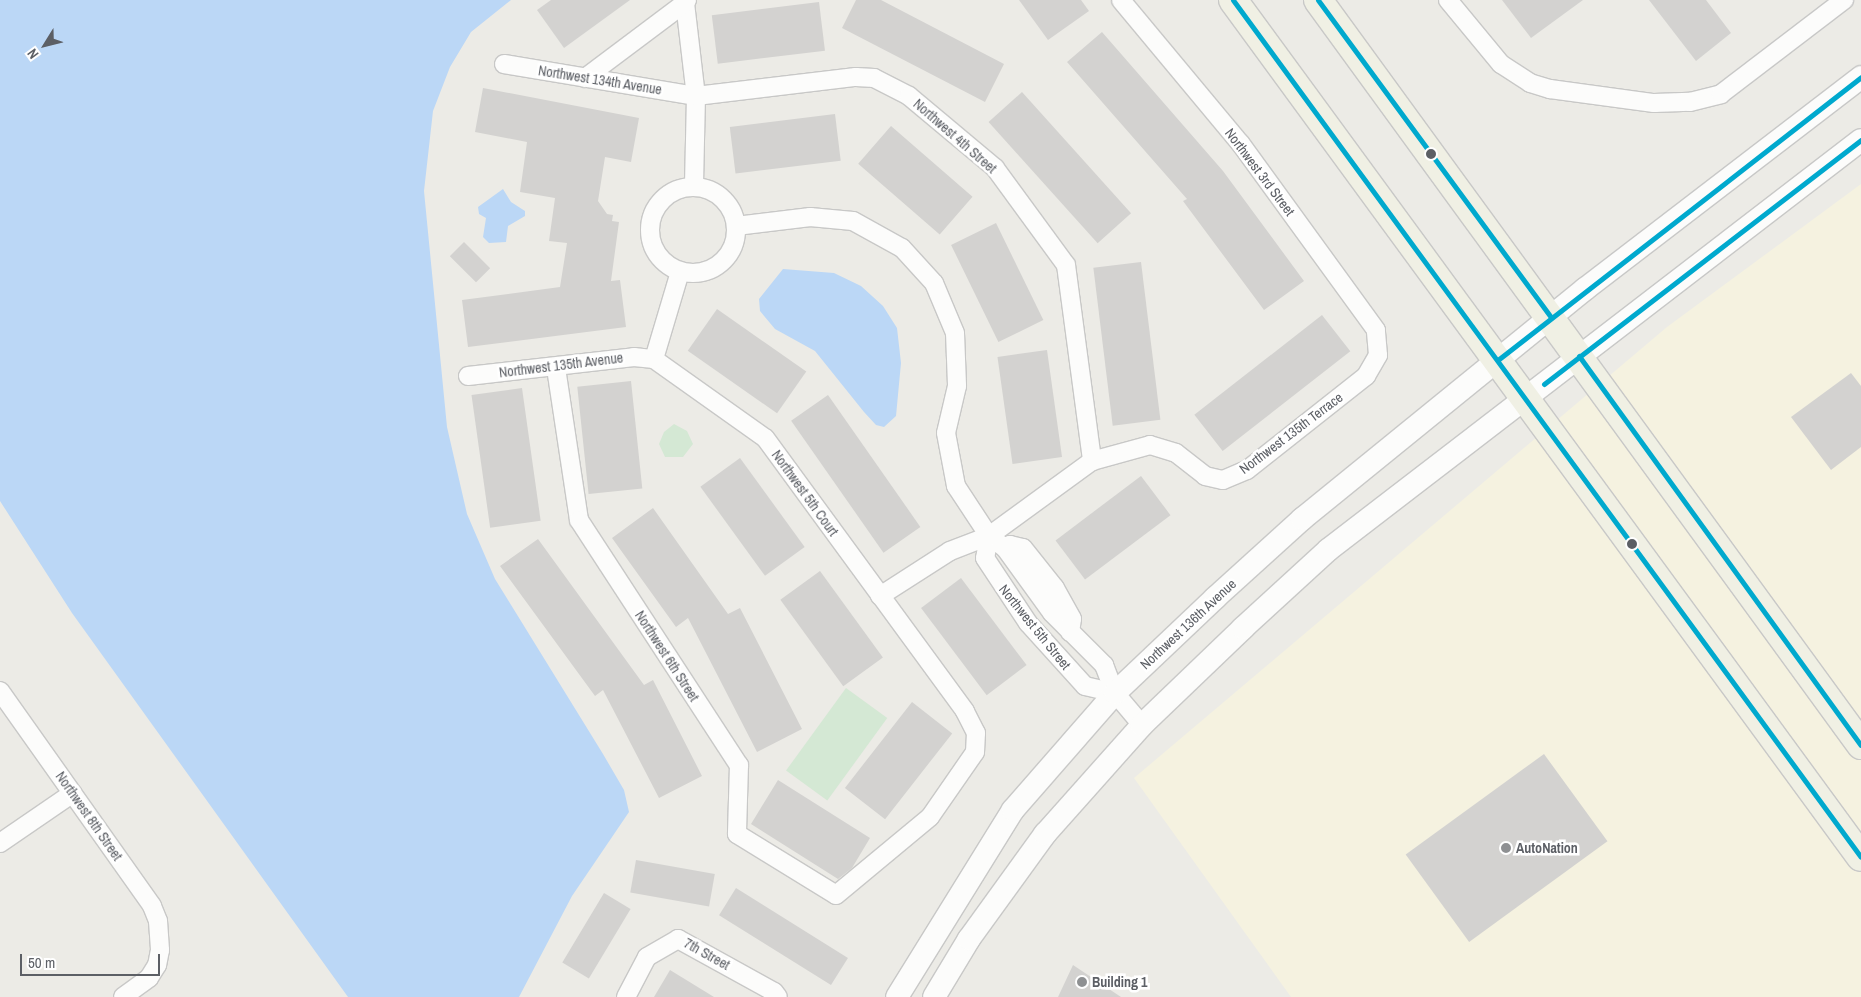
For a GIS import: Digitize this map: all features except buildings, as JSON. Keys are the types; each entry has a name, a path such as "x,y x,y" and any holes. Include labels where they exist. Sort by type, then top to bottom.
{"highway":[{"path":"1233,0 1499,359 1860,855"},
{"path":"1318,0 1861,744"}],"street":[{"name":"Northwest 3rd Street","path":"1121,0 1240,143 1376,330 1378,355"},
{"path":"1448,0 1501,64 1530,83 1550,89 1654,103 1690,102 1721,94 1844,0"},
{"path":"585,78 686,2"},
{"path":"686,2 696,96 694,186"},
{"name":"Northwest 134th Avenue","path":"504,64 696,96"},
{"name":"Northwest 136th Avenue","path":"897,997 1013,810 1115,693 1302,519 1551,317 1861,77"},
{"name":"Northwest 4th Street","path":"696,96 874,78 909,96 995,168 1066,265 1092,461"},
{"path":"934,997 969,939 1045,834 1142,725 1328,550 1861,140"},
{"path":"694,186 707,188 722,198 733,214 736,226 730,253 720,264 694,274 680,272 667,265 651,243 651,216 668,194 694,186"},
{"name":"Northwest 5th Street","path":"736,226 810,217 853,221 902,248 934,283 955,333 957,386 946,433 956,486 989,536 1005,548 1028,582 1070,632 1104,665 1115,693 1142,725"},
{"path":"654,359 680,272"},
{"name":"Northwest 135th Terrace","path":"880,596 950,551 989,536 1092,461 1150,445 1176,454 1205,476 1223,480 1247,470 1366,376 1378,355"},
{"name":"Northwest 135th Avenue","path":"468,376 556,368 634,357 654,359"},
{"name":"Northwest 5th Court","path":"654,359 765,438 965,711 976,734"},
{"name":"Northwest 6th Street","path":"556,368 579,520 739,765 737,834 836,895 930,817 975,752 976,734"},
{"name":"Northwest 5th Street","path":"989,536 985,558 1008,596 1043,642 1085,686 1115,693"},
{"path":"1005,548 1010,545 1023,548 1055,588 1072,619 1070,632"},
{"path":"1008,596 1028,582"},
{"name":"Northwest 8th Street","path":"0,691 152,906 158,920 160,950 149,978 123,997"},
{"path":"0,843 73,793"},
{"name":"7th Street","path":"626,997 647,957 678,939 774,992 778,997"}],"shaded area":[{"path":"1861,184 1861,997 1291,997 1134,778 1667,327"}],"green space":[{"path":"674,424 687,431 693,444 683,457 665,457 659,444 664,432"},
{"path":"846,688 887,718 827,800 786,771"}],"water":[{"path":"0,0 511,0 471,32 450,67 433,111 424,191 447,427 467,514 495,579 624,790 629,812 572,896 519,997 348,997 72,613 0,501"},
{"path":"503,189 511,202 525,211 525,216 508,226 506,242 489,243 483,237 486,218 479,214 478,207"},
{"path":"783,269 834,273 861,286 883,306 897,328 901,363 896,416 884,427 876,425 864,412 815,351 775,329 760,311 759,299"}],"transit line":[{"path":"1233,0 1861,857"},
{"path":"1318,0 1551,317"},
{"path":"1499,359 1861,77"},
{"path":"1544,384 1861,140"},
{"path":"1579,356 1861,745"}],"place":[{"name":"AutoNation","path":"1506,848"},
{"name":"Building 1","path":"1082,982"}]}
